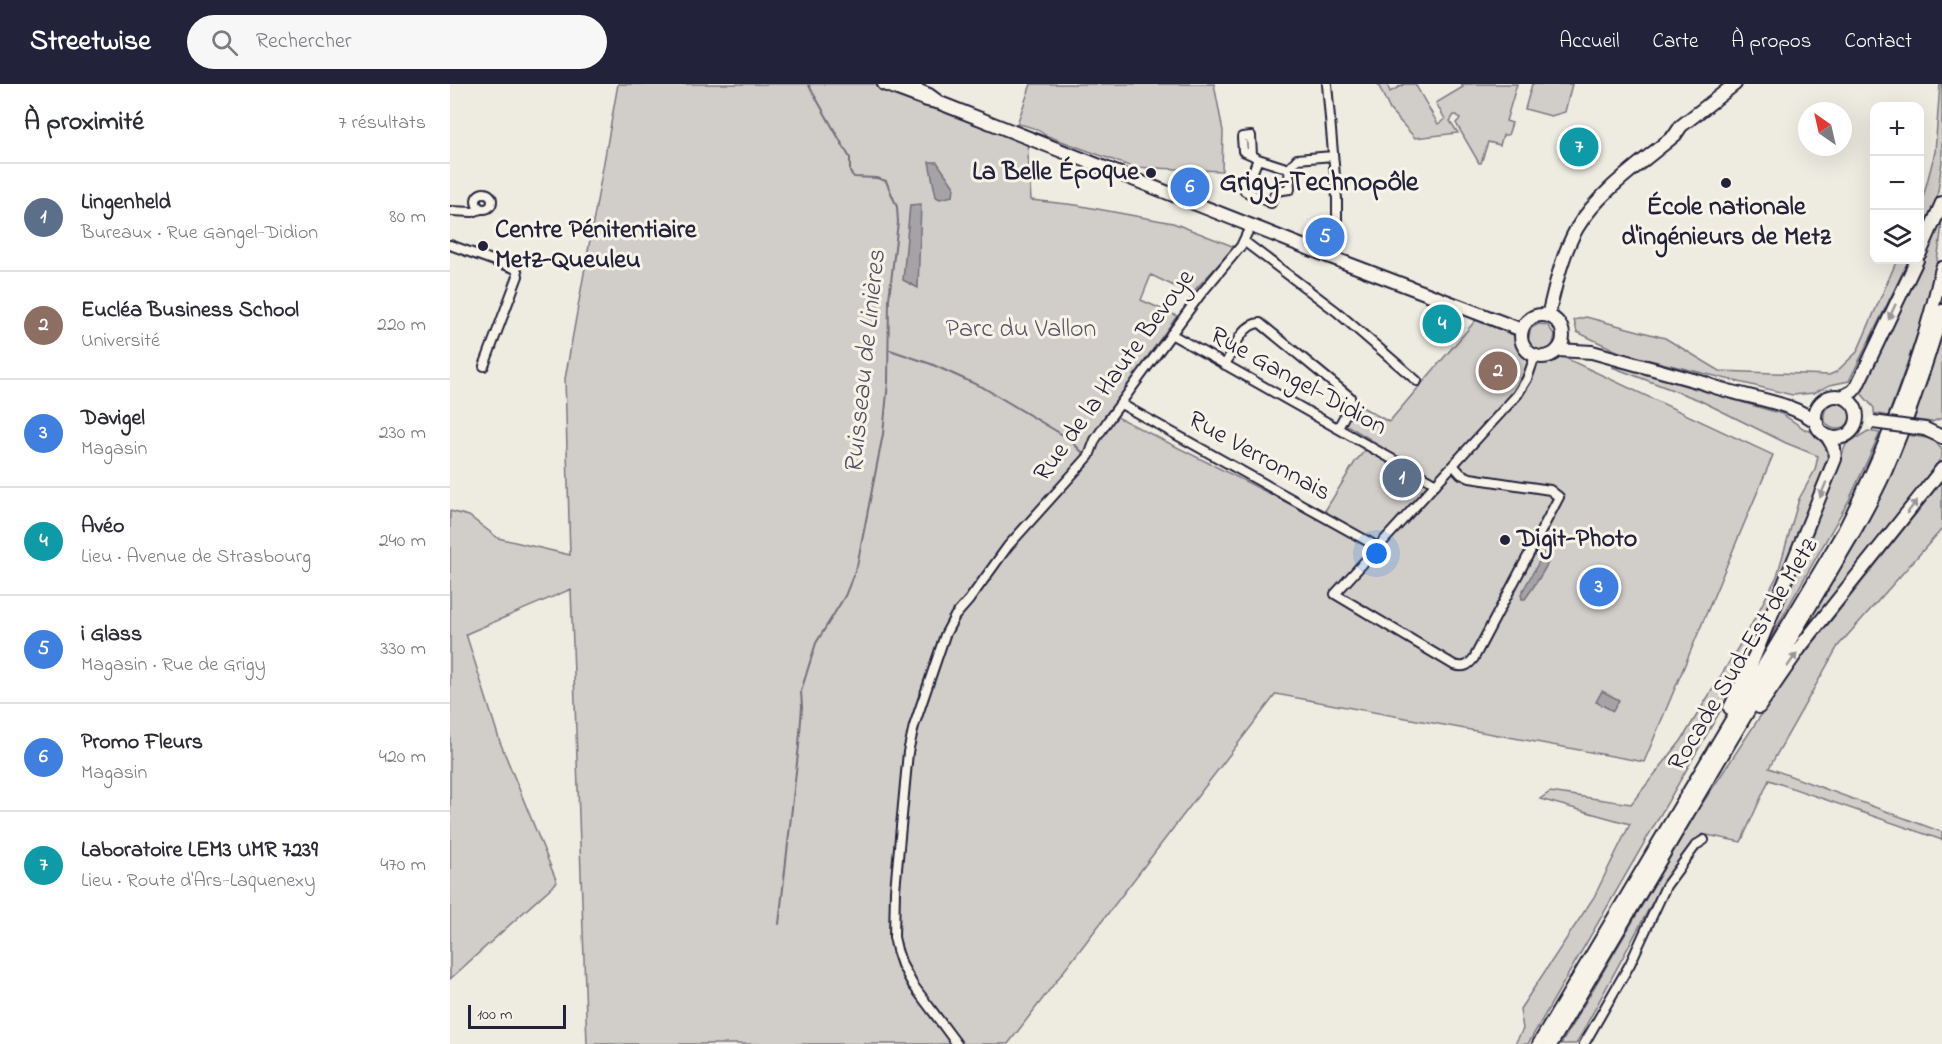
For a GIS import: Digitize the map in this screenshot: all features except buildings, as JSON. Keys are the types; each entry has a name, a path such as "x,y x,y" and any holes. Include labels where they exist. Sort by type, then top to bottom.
{"main road":[{"path":"884,84 940,103 1522,330"},
{"path":"902,84 929,95 940,103"},
{"path":"1548,316 1568,248 1584,218 1605,194 1675,135 1699,118 1704,110 1735,84"},
{"path":"1924,244 1942,203"},
{"path":"1842,397 1857,386 1915,264"},
{"name":"Rocade Sud-Est de Metz","path":"1551,1044 1844,531 1875,469 1900,410 1921,348 1942,268"},
{"name":"Rocade Sud-Est de Metz","path":"1539,1044 1851,537 1880,482 1909,413 1942,311"},
{"path":"1563,332 1558,350 1547,357 1535,356 1524,348 1521,339 1522,330 1532,318 1548,316 1558,322 1563,332 1592,352"},
{"path":"1558,350 1592,352 1792,409 1806,415 1816,423 1827,436 1835,453 1828,478 1753,660 1695,790"},
{"path":"1704,383 1722,385 1803,405 1822,402 1831,397 1842,397 1848,399 1856,410 1873,423"},
{"path":"1816,423 1816,412 1822,402"},
{"path":"1852,431 1856,424 1856,410"},
{"path":"1827,436 1840,438 1873,423 1925,429 1942,427"},
{"path":"1925,429 1942,437"},
{"path":"1695,790 1801,646 1942,469"}],"street":[{"path":"1327,84 1337,210 1337,241 1333,258"},
{"path":"1289,169 1255,157 1245,191 1271,202 1276,191 1290,189 1289,169 1296,159 1333,156"},
{"path":"450,211 473,212 481,208"},
{"name":"Rue de la Haute Bevoye","path":"957,1044 913,985 902,965 894,936 893,917 909,752 914,726 945,635 955,616 1008,546 1089,456 1095,440 1171,334 1212,279 1245,242 1251,225"},
{"path":"1245,242 1336,311 1417,381"},
{"path":"450,245 518,271 484,366"},
{"path":"1225,365 1245,330 1254,323 1260,323 1350,397 1351,404 1338,428"},
{"name":"Rue Gangel-Didion","path":"1171,334 1436,484"},
{"path":"1454,465 1461,474 1470,478 1550,490 1559,497 1468,664 1461,667 1335,594 1517,395 1527,378 1535,356"},
{"name":"Rue Verronnais","path":"1121,404 1378,547"},
{"path":"1584,1044 1630,963 1666,886 1696,845 1704,840"}],"green space":[{"name":"Parc du Vallon","path":"618,84 878,84 1027,141 1031,200 1076,205 1173,223 1235,247 1191,294 1151,275 1141,300 1177,316 1146,359 1115,416 1320,519 1355,462 1373,441 1345,424 1355,403 1389,422 1476,320 1528,341 1531,328 1539,324 1547,325 1555,335 1553,344 1548,350 1773,455 1644,762 1276,694 1008,1044 587,1044 571,589 466,634 500,742 557,882 450,979 450,511 469,516 498,538 570,555 565,379"},
{"path":"1031,84 1214,84 1223,131 1222,171 1132,167 1017,124"},
{"path":"1378,84 1387,84 1390,92 1404,84 1415,84 1438,124 1445,119 1436,103 1463,87 1461,84 1517,84 1506,121 1512,123 1508,135 1503,135 1500,145 1488,142 1481,163 1456,123 1460,119 1457,115 1454,115 1450,121 1458,133 1415,138 1390,110"},
{"path":"1532,84 1572,84 1565,112 1551,116 1525,109"},
{"path":"1940,84 1942,84 1942,161 1937,198 1924,227 1924,194 1935,152"},
{"path":"1942,211 1937,262 1915,342 1888,416 1874,413 1874,408 1860,392 1918,264 1924,264 1924,251"},
{"path":"1895,264 1907,264 1849,381 1830,385 1814,393 1792,395 1621,353 1577,332 1574,320 1586,317 1665,338 1720,371 1829,375 1836,372 1857,352"},
{"path":"1942,333 1942,418 1932,422 1914,420"},
{"path":"1612,367 1625,368 1782,414 1813,432 1830,452 1770,605 1733,689 1528,1044 1515,1044 1523,1029 1520,1009 1594,897 1630,824 1540,799 1550,792 1631,804 1681,741 1747,633 1777,576 1799,499 1815,470 1818,456 1786,443 1699,400"},
{"path":"1837,403 1846,407 1850,416 1846,425 1837,429 1828,425 1824,416 1828,407"},
{"path":"1868,431 1880,433 1849,500 1767,644 1765,643 1810,541 1846,444"},
{"path":"1907,435 1933,439 1942,450 1942,457 1799,642 1797,641 1863,531"},
{"path":"1942,481 1942,529 1838,646 1769,768 1942,832 1942,840 1769,780 1741,842 1702,834 1665,879 1576,1044 1561,1044 1696,813 1787,676"}],"shaded area":[{"path":"929,162 937,162 954,187 953,196 940,199 936,197"},
{"path":"921,204 918,288 903,280 910,205"},
{"path":"1554,535 1556,542 1550,559 1525,599 1522,599 1521,594"},
{"path":"1602,691 1619,700 1613,711 1596,702"}],"waterway":[{"name":"Ruisseau de Linières","path":"779,924 799,745 801,691 816,643 845,596 857,566 883,434 888,382 889,299 898,222 897,207 886,181 877,178 854,177 850,172 850,158 808,84"},
{"path":"890,350 931,364 984,388 1068,438 1084,454"}],"place":[{"name":"Laboratoire LEM3 UMR 7239","path":"1579,147"},
{"name":"La Belle Époque","path":"1151,173"},
{"name":"École nationale d'ingénieurs de Metz","path":"1726,183"},
{"name":"Promo Fleurs","path":"1190,187"},
{"name":"i Glass","path":"1325,237"},
{"name":"Centre Pénitentiaire Metz-Queuleu","path":"483,246"},
{"name":"Avéo","path":"1442,324"},
{"name":"Eucléa Business School","path":"1498,371"},
{"name":"Lingenheld","path":"1402,478"},
{"name":"Digit-Photo","path":"1505,540"},
{"name":"Davigel","path":"1599,587"}],"district":[{"name":"Grigy-Technopôle","path":"1319,183"}]}
